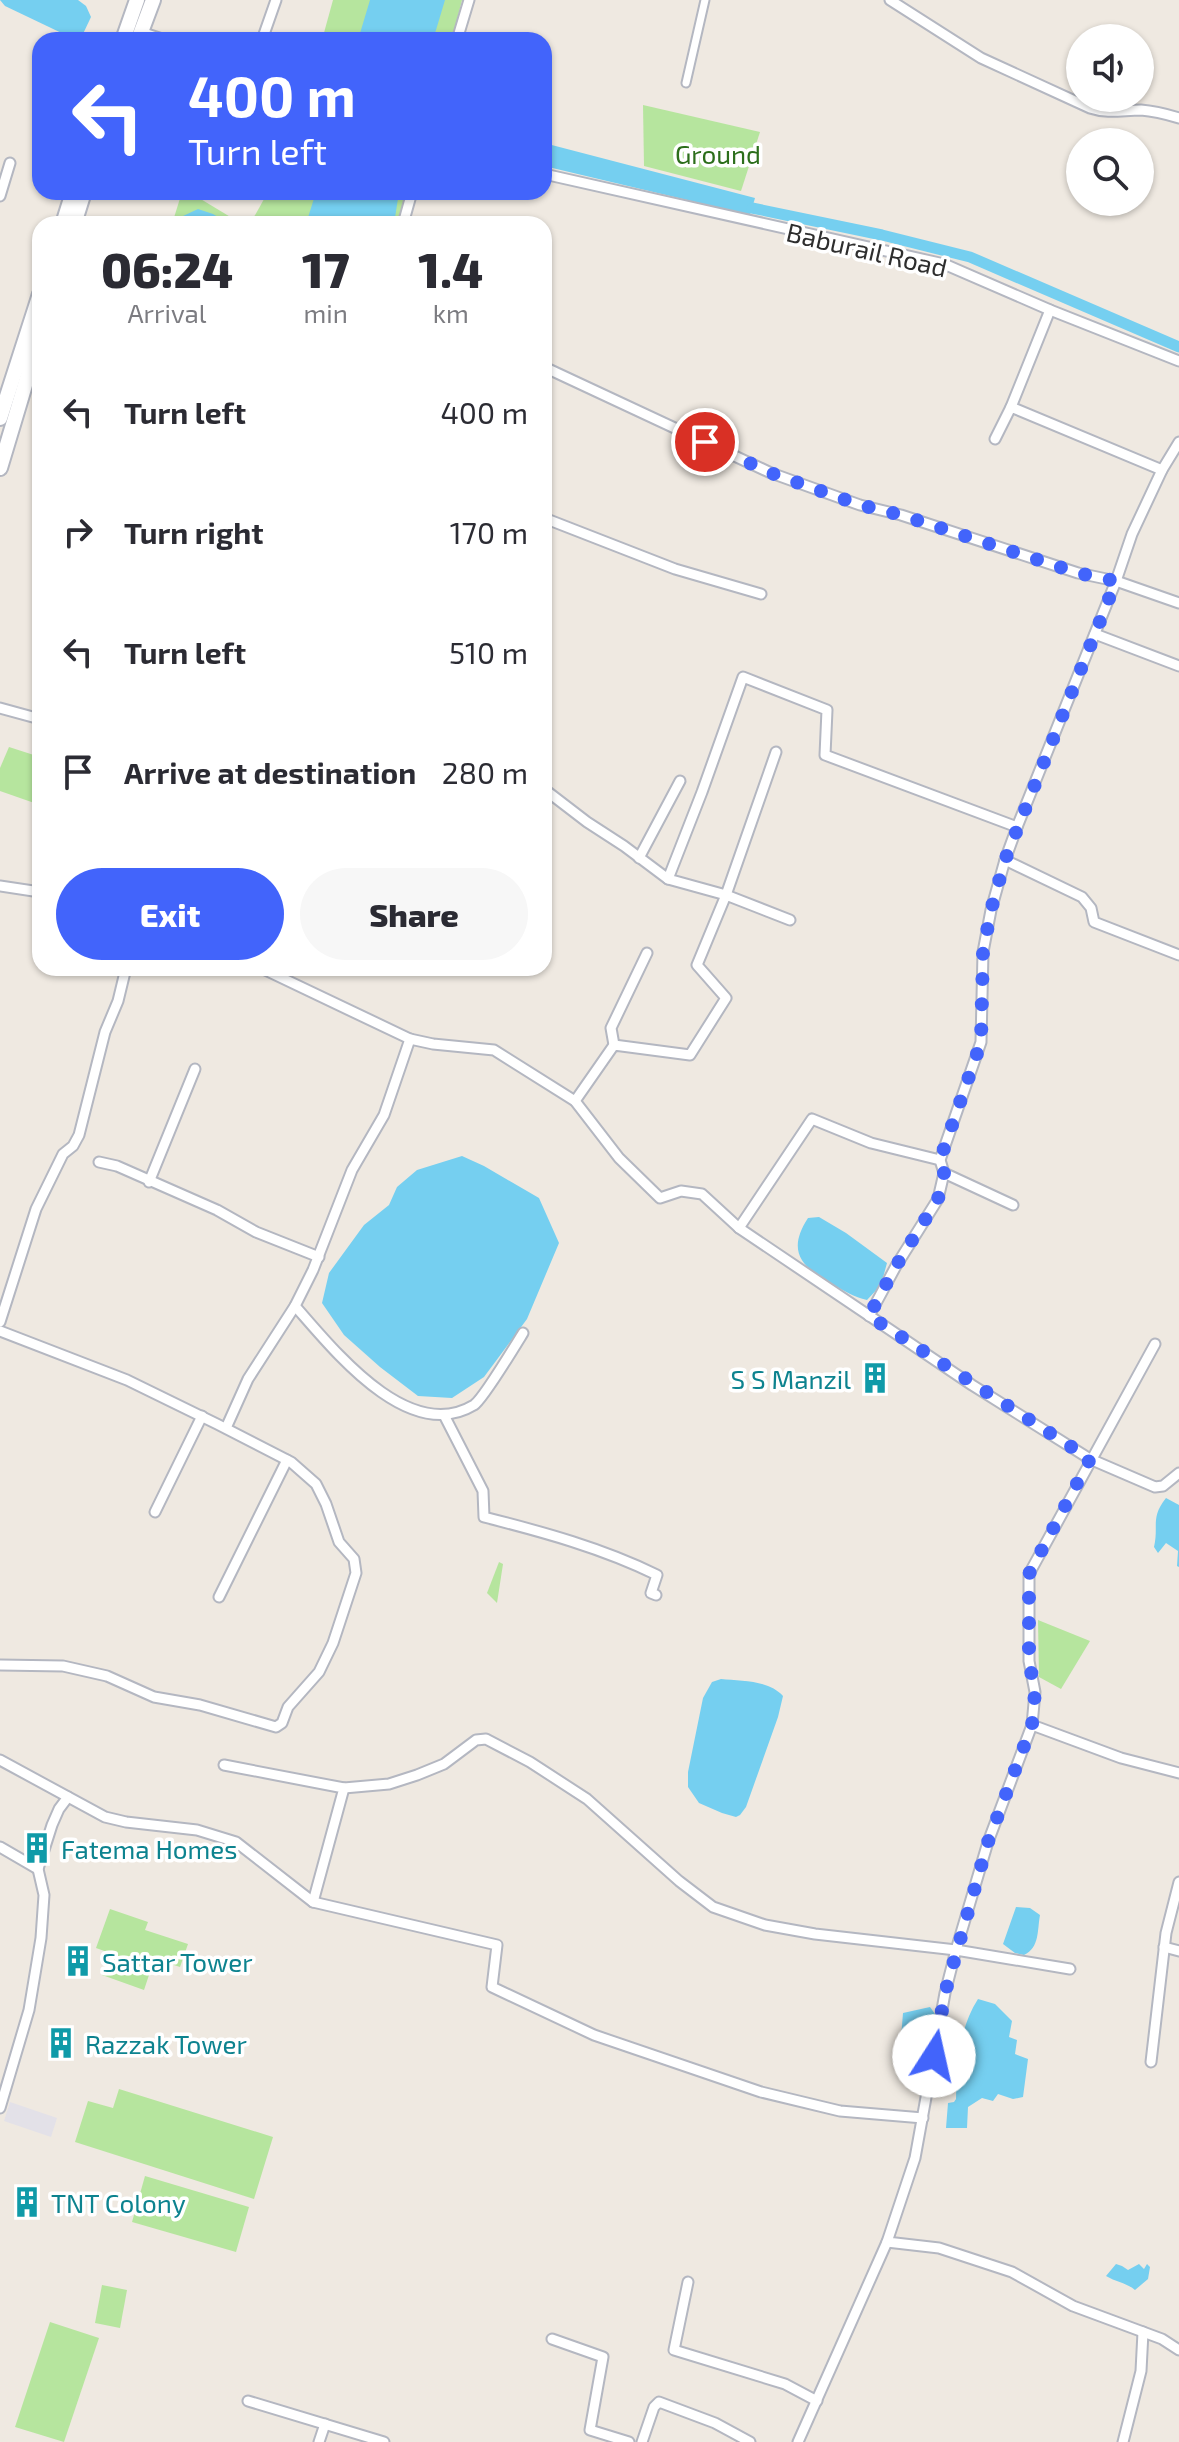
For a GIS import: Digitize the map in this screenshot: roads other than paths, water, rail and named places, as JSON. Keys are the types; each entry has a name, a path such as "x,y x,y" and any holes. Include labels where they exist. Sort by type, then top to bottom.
{"main road":[{"path":"126,32 136,0"},
{"path":"141,32 153,0"},
{"path":"0,418 7,374 32,313"},
{"path":"0,468 32,362"}],"street":[{"path":"265,32 276,0"},
{"path":"459,32 469,0"},
{"path":"686,83 705,0"},
{"path":"890,0 981,58 1090,108 1103,112 1160,112 1179,118"},
{"path":"0,196 10,163"},
{"name":"Baburail Road","path":"552,176 944,264 1179,361"},
{"path":"995,439 1050,310"},
{"path":"552,371 784,477 860,505 901,515 1078,573 1116,581 1179,603"},
{"path":"1011,407 1162,470"},
{"path":"869,1316 938,1199 944,1173 940,1160 981,1042 983,952 1005,860 1132,534 1162,470 1179,442"},
{"path":"552,521 675,569 761,594"},
{"path":"1095,634 1179,666"},
{"path":"668,879 743,677 827,710 825,755 1017,827"},
{"path":"0,708 32,717"},
{"path":"614,1045 690,1055 726,998 697,965 726,895 776,752"},
{"path":"639,858 680,781"},
{"path":"552,795 668,879 726,895 790,920"},
{"path":"1005,860 1082,897 1091,908 1094,922 1179,955"},
{"path":"0,886 32,891"},
{"path":"575,1101 614,1045 611,1028 647,953"},
{"path":"0,1322 36,1209 63,1154 73,1146 79,1135 105,1032 124,976"},
{"path":"278,976 410,1039 494,1050 575,1101 619,1158 660,1198 681,1191 702,1194 739,1228 1090,1459 1155,1487 1163,1486 1179,1473"},
{"path":"226,1428 248,1379 295,1306 319,1257 352,1170 384,1115 410,1039"},
{"path":"149,1182 195,1069"},
{"path":"739,1228 812,1119 871,1143 940,1160"},
{"path":"99,1162 117,1166 217,1210 256,1232 319,1257"},
{"path":"944,1173 1013,1205"},
{"path":"295,1306 365,1381 405,1406 444,1415 476,1404 523,1333"},
{"path":"0,1331 127,1380 287,1460 316,1484 339,1542 354,1559 356,1573 333,1643 319,1672 288,1707 282,1723 276,1727 200,1705 154,1697 107,1676 63,1666 0,1665"},
{"path":"798,2442 887,2242 915,2158 945,1993 956,1950 988,1842 1032,1725 1035,1692 1029,1661 1029,1574 1155,1344"},
{"path":"444,1415 483,1491 484,1517 550,1534 633,1563 657,1575 651,1593 656,1595"},
{"path":"155,1512 202,1416"},
{"path":"219,1597 287,1460"},
{"path":"1032,1725 1121,1758 1179,1773"},
{"path":"224,1765 344,1788 389,1784 444,1764 476,1740 486,1739 530,1762 587,1799 713,1907 765,1925 815,1934 956,1950 1070,1969"},
{"path":"0,1760 105,1817 197,1830 236,1842 313,1902 497,1945 492,1987 594,2035 761,2092 840,2111 923,2118"},
{"path":"313,1902 344,1788"},
{"path":"0,2108 29,2010 41,1938 44,1895 38,1869 52,1825 68,1797"},
{"path":"0,1847 38,1869"},
{"path":"1151,2062 1164,1947 1179,1882"},
{"path":"1164,1947 1179,1951"},
{"path":"887,2242 939,2248 1012,2272 1073,2306 1162,2339 1179,2350"},
{"path":"688,2282 674,2350 785,2384 817,2401"},
{"path":"1123,2442 1141,2371 1143,2332"},
{"path":"552,2339 603,2357 590,2430 629,2442"},
{"path":"248,2401 384,2442"},
{"path":"642,2442 654,2407 659,2402 715,2423 750,2442"},
{"path":"319,2442 325,2424"}],"water":[{"path":"0,0 78,0 86,6 91,17 84,32 59,32 5,6"},
{"path":"370,0 445,0 435,32 360,32"},
{"path":"552,145 755,198 750,215 552,168"},
{"path":"314,200 398,200 395,216 308,216"},
{"path":"198,209 216,216 183,216"},
{"path":"462,1156 539,1198 559,1243 527,1319 484,1377 452,1398 418,1396 344,1335 322,1303 329,1273 364,1225 389,1205 397,1187 417,1170"},
{"path":"819,1217 887,1263 881,1285 867,1300 821,1278 800,1257 798,1240 801,1230 808,1218"},
{"path":"1166,1498 1179,1505 1179,1567 1178,1551 1166,1543 1158,1553 1154,1547 1156,1517"},
{"path":"721,1679 763,1684 783,1696 746,1807 736,1817 699,1803 688,1787 688,1772 703,1698 712,1682"},
{"path":"1016,1907 1030,1908 1040,1915 1033,1948 1024,1955 1015,1953 1003,1944"},
{"path":"978,1999 995,2004 1012,2021 1009,2037 1017,2040 1015,2054 1028,2059 1023,2097 1013,2099 998,2094 993,2101 982,2098 968,2107 967,2128 946,2128 948,2103 956,2099 963,2034"},
{"path":"930,2007 935,2014 921,2044 901,2038 903,2013"},
{"path":"1116,2264 1128,2270 1139,2264 1144,2269 1147,2264 1150,2267 1148,2279 1135,2290 1106,2276"}],"waterway":[{"path":"752,208 970,257 1179,347"}],"place":[{"name":"S S Manzil","path":"875,1378"},
{"name":"Fatema Homes","path":"37,1848"},
{"name":"Sattar Tower","path":"78,1961"},
{"name":"Razzak Tower","path":"61,2043"},
{"name":"TNT Colony","path":"27,2202"}],"park label":[{"name":"Ground","path":"718,153"}]}
